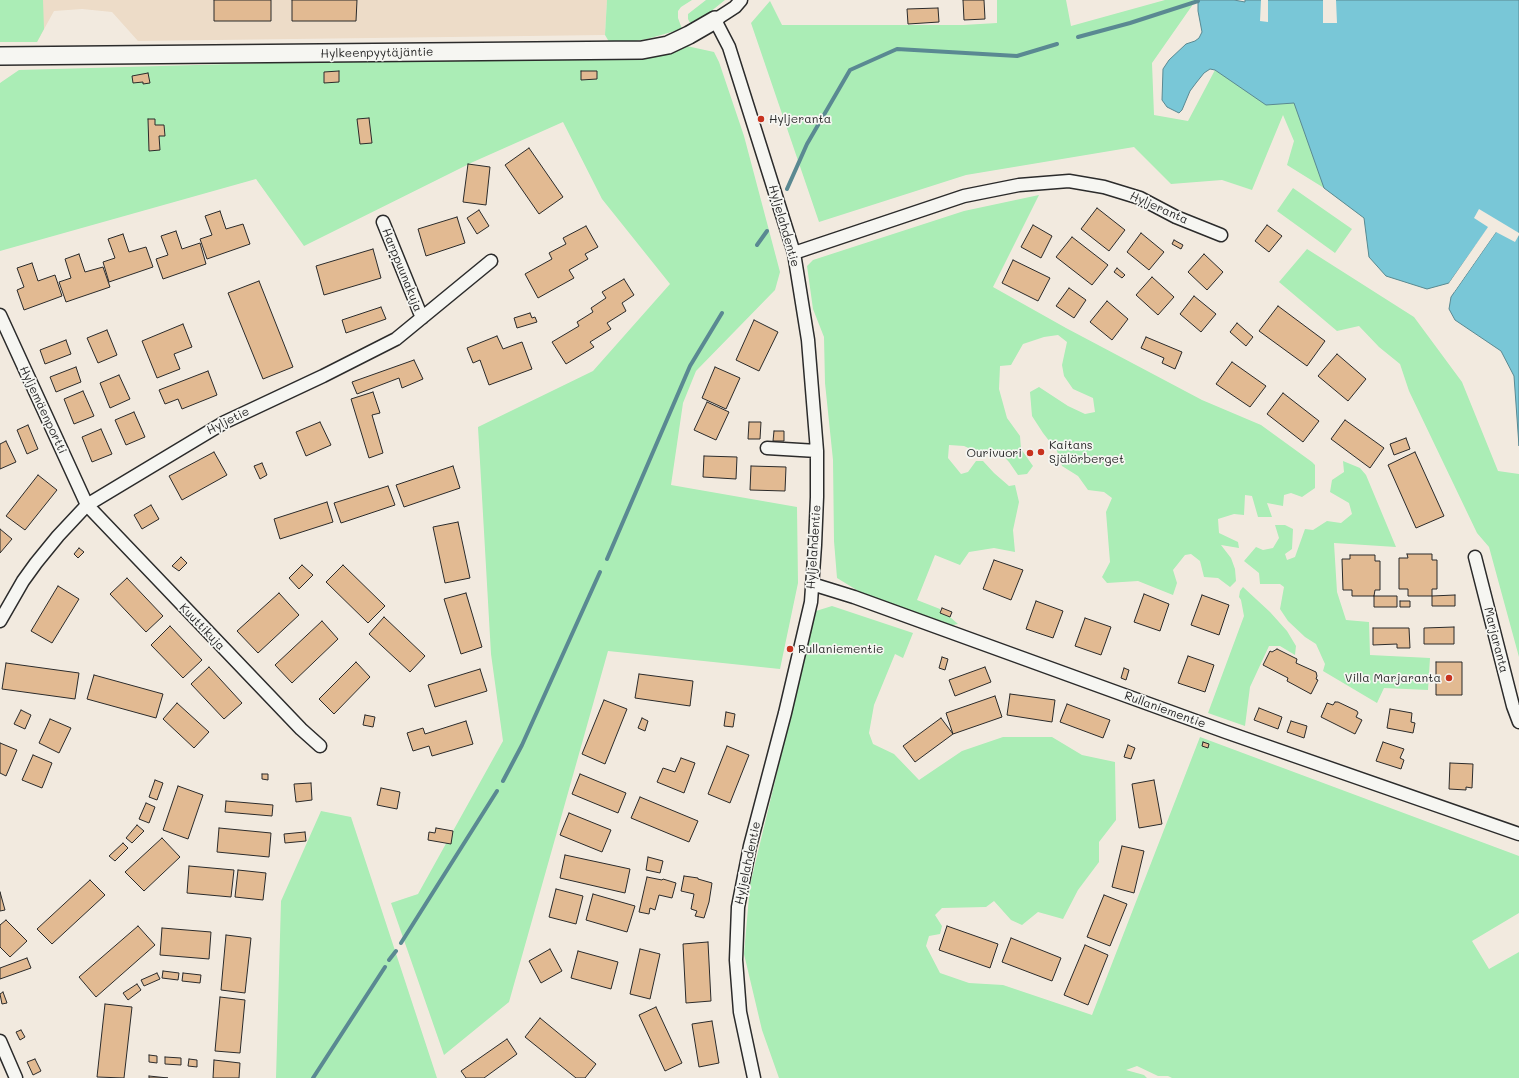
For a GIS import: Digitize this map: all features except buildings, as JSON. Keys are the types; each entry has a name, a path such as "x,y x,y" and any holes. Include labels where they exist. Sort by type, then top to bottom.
{"street":[{"name":"Hylkeenpyytäjäntie","path":"0,56 642,50 668,45 715,20 735,7 741,0"},
{"name":"Hyljelahdentie","path":"715,20 729,47 794,253 808,340 817,451 817,504 811,602 750,846 738,907 736,960 740,1012 754,1078"},
{"name":"Hyljeranta","path":"794,253 964,196 1019,185 1069,181 1104,187 1140,198 1176,217 1221,235"},
{"name":"Harppuunakuja","path":"383,222 422,318"},
{"name":"Hyljetie","path":"0,621 23,581 36,563 58,536 87,505 225,422 323,376 396,339 491,261"},
{"name":"Hyljemäenportti","path":"0,316 87,505"},
{"path":"767,448 817,451"},
{"name":"Kuuttikuja","path":"87,505 301,729 320,746"},
{"name":"Marjaranta","path":"1475,557 1513,706 1519,722"},
{"name":"Rullaniementie","path":"812,584 854,597 1226,732 1519,834"},
{"path":"0,1041 16,1078"}],"shaded area":[{"path":"0,0 607,0 605,35 138,41 112,12 82,9 54,11 37,42 0,42"}],"green space":[{"path":"0,0 43,0 44,29 37,42 0,42"},
{"path":"607,0 692,0 681,7 678,11 678,18 682,29 647,39 611,45 605,35"},
{"path":"706,0 725,0 710,12 690,23 688,14"},
{"path":"997,0 1066,0 1071,26 1165,0 1196,0 1152,63 1154,115 1188,121 1215,70 1293,81 1449,283 1427,289 1386,276 1369,257 1364,218 1324,188 1287,165 1294,141 1283,115 1252,190 1222,180 1171,184 1134,147 966,175 819,222 751,23 770,1 782,25 963,25 997,23"},
{"path":"682,45 714,52 719,62 744,136 780,272 775,290 696,371 683,403 671,485 797,507 798,583 780,669 608,651 509,1002 444,1055 391,903 418,894 503,741 491,654 478,427 593,371 670,284 602,199 563,122 473,162 304,246 256,179 0,251 0,83 19,70 661,52"},
{"path":"1293,188 1352,229 1335,253 1277,211"},
{"path":"1039,195 993,287 1066,328 1202,400 1261,425 1315,465 1315,488 1302,497 1291,493 1284,495 1283,506 1267,503 1272,517 1258,517 1252,496 1245,495 1244,515 1234,514 1218,519 1219,533 1238,542 1239,548 1221,545 1231,558 1235,569 1236,581 1230,587 1218,578 1204,577 1200,561 1191,554 1185,555 1173,570 1177,583 1173,595 1138,581 1107,583 1102,577 1110,562 1106,512 1112,498 1104,492 1088,490 1078,476 1062,466 1057,451 1032,416 1030,392 1039,387 1068,406 1085,414 1095,412 1093,398 1073,389 1064,376 1062,365 1067,342 1058,335 1044,337 1023,344 1011,365 1000,366 999,389 1007,418 1020,436 1021,449 1033,466 1027,474 1018,475 997,449 984,455 964,446 949,445 948,458 961,474 968,472 976,461 983,461 1009,486 1015,485 1019,502 1013,530 1015,552 994,548 969,552 960,565 935,555 917,600 940,609 940,613 950,617 958,624 948,626 860,592 837,578 834,541 833,460 825,383 824,337 813,309 807,266 813,260 964,211"},
{"path":"1307,249 1414,317 1462,382 1498,471 1519,474 1519,657 1489,547 1477,533 1409,391 1400,364 1379,347 1359,326 1337,331 1279,282"},
{"path":"1343,461 1360,468 1366,475 1396,547 1334,543 1337,592 1346,620 1369,622 1370,655 1430,658 1428,690 1384,688 1377,703 1323,671 1325,664 1316,644 1305,637 1288,621 1280,609 1284,587 1280,584 1260,584 1259,573 1244,561 1256,547 1263,550 1273,548 1279,538 1275,525 1285,525 1293,529 1292,549 1285,554 1287,560 1295,557 1305,529 1313,530 1327,521 1341,523 1352,514 1349,503 1330,492 1332,480 1344,472"},
{"path":"1243,587 1270,612 1287,631 1296,646 1295,655 1280,646 1269,646 1250,687 1245,726 1208,713 1244,616 1239,597 1240,591"},
{"path":"832,606 913,633 903,658 895,654 874,705 869,733 873,744 894,754 919,780 962,751 1003,737 1052,737 1082,755 1115,762 1116,820 1099,842 1099,862 1078,890 1063,919 1038,912 1022,925 1011,920 994,901 986,907 942,908 935,915 942,926 940,934 929,936 926,946 940,973 969,983 1003,985 1092,1015 1200,737 1519,856 1519,913 1472,941 1489,969 1519,952 1519,1078 1172,1078 1168,1076 1158,1076 1137,1066 1126,1070 1144,1075 1147,1078 779,1078 762,1030 744,954 750,885 816,611"},
{"path":"321,811 351,817 437,1078 276,1078 281,901"}],"water":[{"path":"1198,0 1234,0 1245,2 1245,0 1519,0 1519,446 1514,376 1501,351 1455,320 1449,309 1451,297 1496,232 1489,227 1449,283 1427,289 1386,276 1369,257 1364,218 1324,188 1294,103 1266,105 1215,70 1210,69 1204,73 1190,91 1182,110 1179,113 1167,107 1162,100 1163,69 1169,60 1186,44 1199,38 1202,32 1198,11"}],"pier":[{"path":"1261,0 1268,0 1268,22 1260,21"},
{"path":"1323,0 1336,0 1337,23 1323,23"},
{"path":"1479,209 1519,233 1519,235 1515,242 1496,232 1454,292 1453,291 1494,232 1489,229 1450,284 1447,286 1488,227 1474,218"}],"waterway":[{"path":"1078,37 1130,23 1198,1"},
{"path":"787,189 807,144 850,70 897,49 1017,56 1057,44"},
{"path":"757,245 767,231"},
{"path":"607,559 690,366 722,313"},
{"path":"503,781 522,745 600,572"},
{"path":"401,943 497,791"},
{"path":"389,960 396,951"},
{"path":"313,1078 385,967"}],"place":[{"name":"Hyljeranta","path":"761,119"},
{"name":"Kaitans Själörberget","path":"1041,452"},
{"name":"Ourivuori","path":"1030,453"},
{"name":"Rullaniementie","path":"790,649"},
{"name":"Villa Marjaranta","path":"1449,678"}]}
